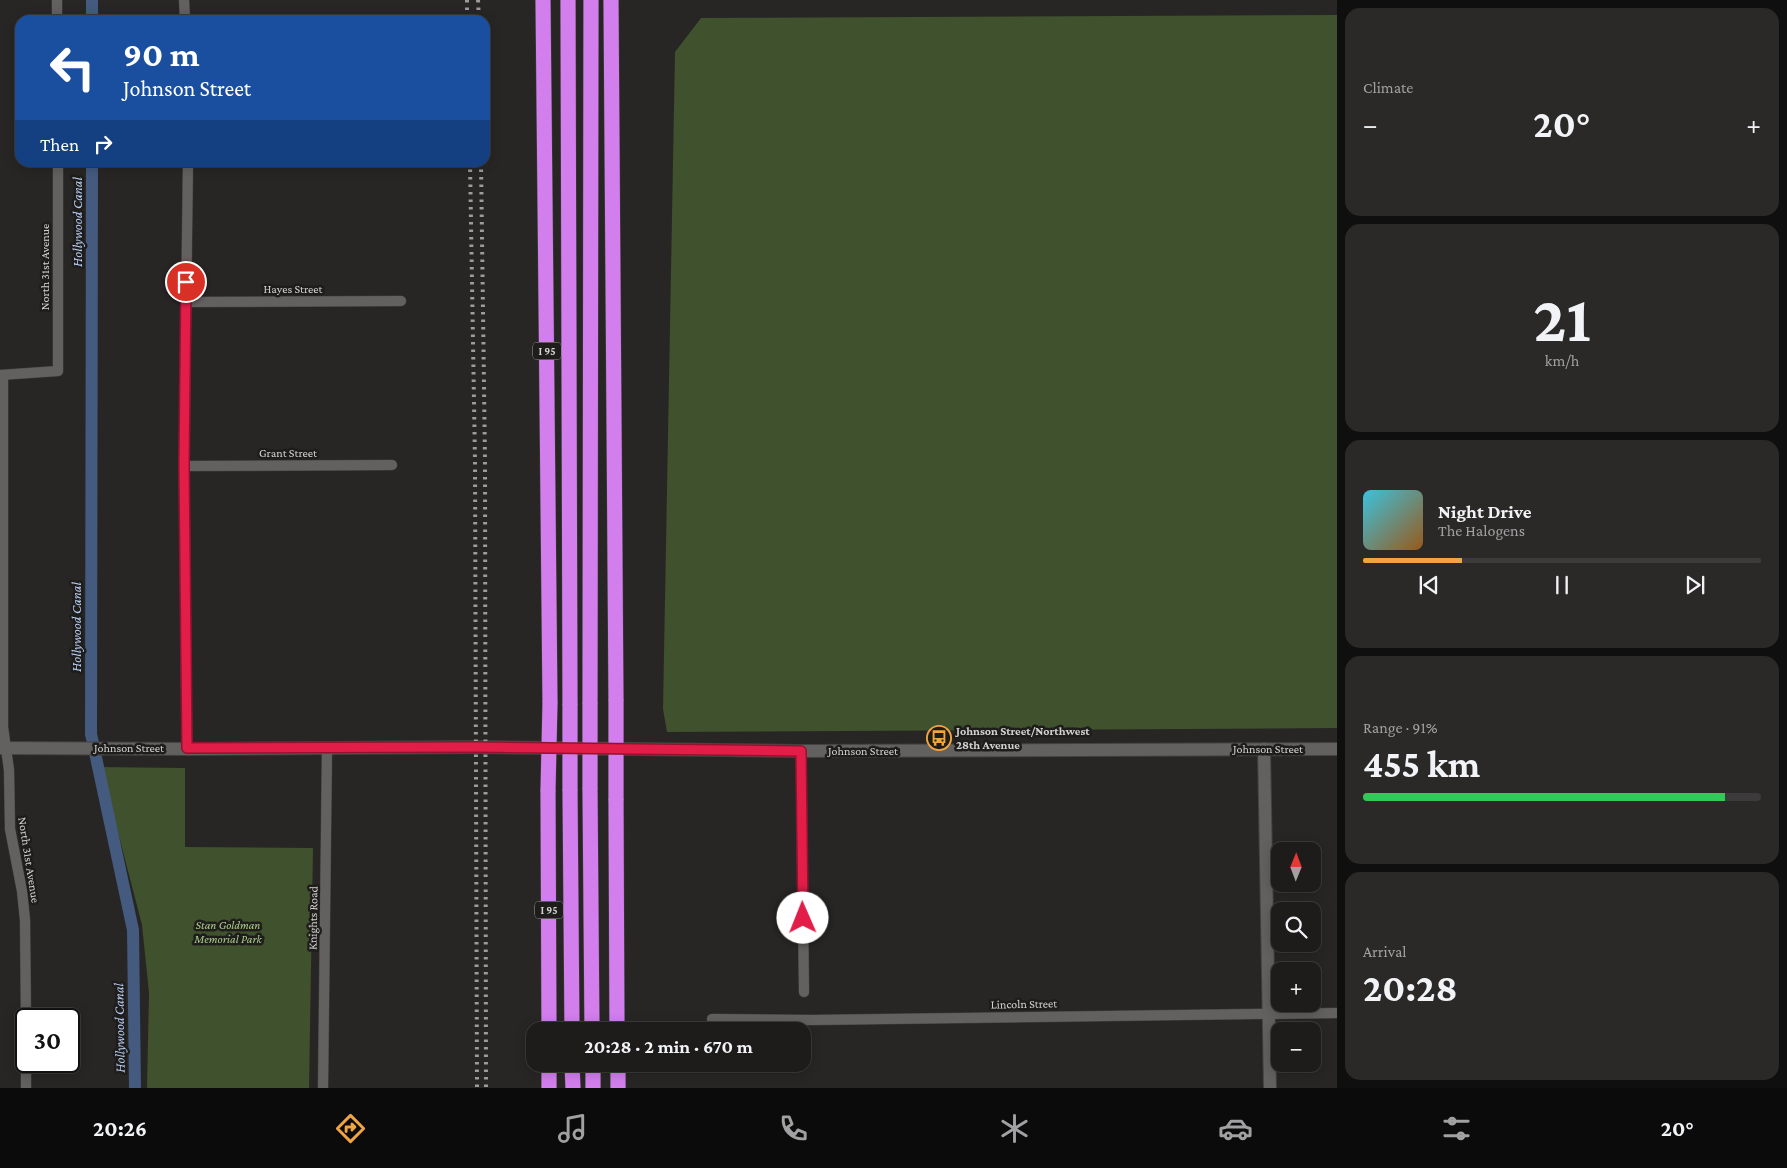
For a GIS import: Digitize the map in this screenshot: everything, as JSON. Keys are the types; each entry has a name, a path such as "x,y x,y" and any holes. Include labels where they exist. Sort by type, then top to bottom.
{"highway":[{"name":"I 95","path":"543,0 550,703 548,790 549,1022"},
{"path":"568,0 572,1022"},
{"path":"590,0 592,1022"},
{"path":"611,0 617,1022"},
{"path":"549,1072 549,1088"},
{"path":"572,1072 572,1088"},
{"path":"593,1072 593,1088"},
{"path":"618,1072 618,1088"}],"street":[{"path":"57,0 57,15"},
{"path":"184,0 185,15"},
{"name":"North 31st Avenue","path":"26,1008 26,920 11,837 9,770 3,748 1,375 58,371 58,167"},
{"path":"187,748 184,466 188,167"},
{"name":"Hayes Street","path":"186,302 401,301"},
{"name":"Grant Street","path":"184,466 392,465"},
{"name":"Johnson Street","path":"3,748 477,747 801,751 1337,749"},
{"name":"Knights Road","path":"323,1088 327,748"},
{"path":"1264,749 1270,1088"},
{"path":"801,751 804,992"},
{"name":"Lincoln Street","path":"712,1019 811,1020 1337,1013"},
{"path":"26,1073 26,1088"}],"green space":[{"path":"1337,15 1337,728 667,732 663,709 675,52 701,18"},
{"name":"Stan Goldman Memorial Park","path":"95,767 185,768 185,847 313,848 309,1088 147,1088 149,993 142,925 113,813 98,781"}],"waterway":[{"name":"Hollywood Canal","path":"92,0 92,15"},
{"name":"Hollywood Canal","path":"92,167 91,734 133,930 135,1088"}],"railway":[{"path":"467,0 467,15"},
{"path":"478,0 479,15"},
{"path":"470,167 475,461 477,1088"},
{"path":"481,167 485,460 486,1088"}],"place":[{"name":"Johnson Street/Northwest 28th Avenue","path":"939,738"}],"route":[{"path":"186,282 184,466 187,748 434,746 801,751 803,918"}]}
